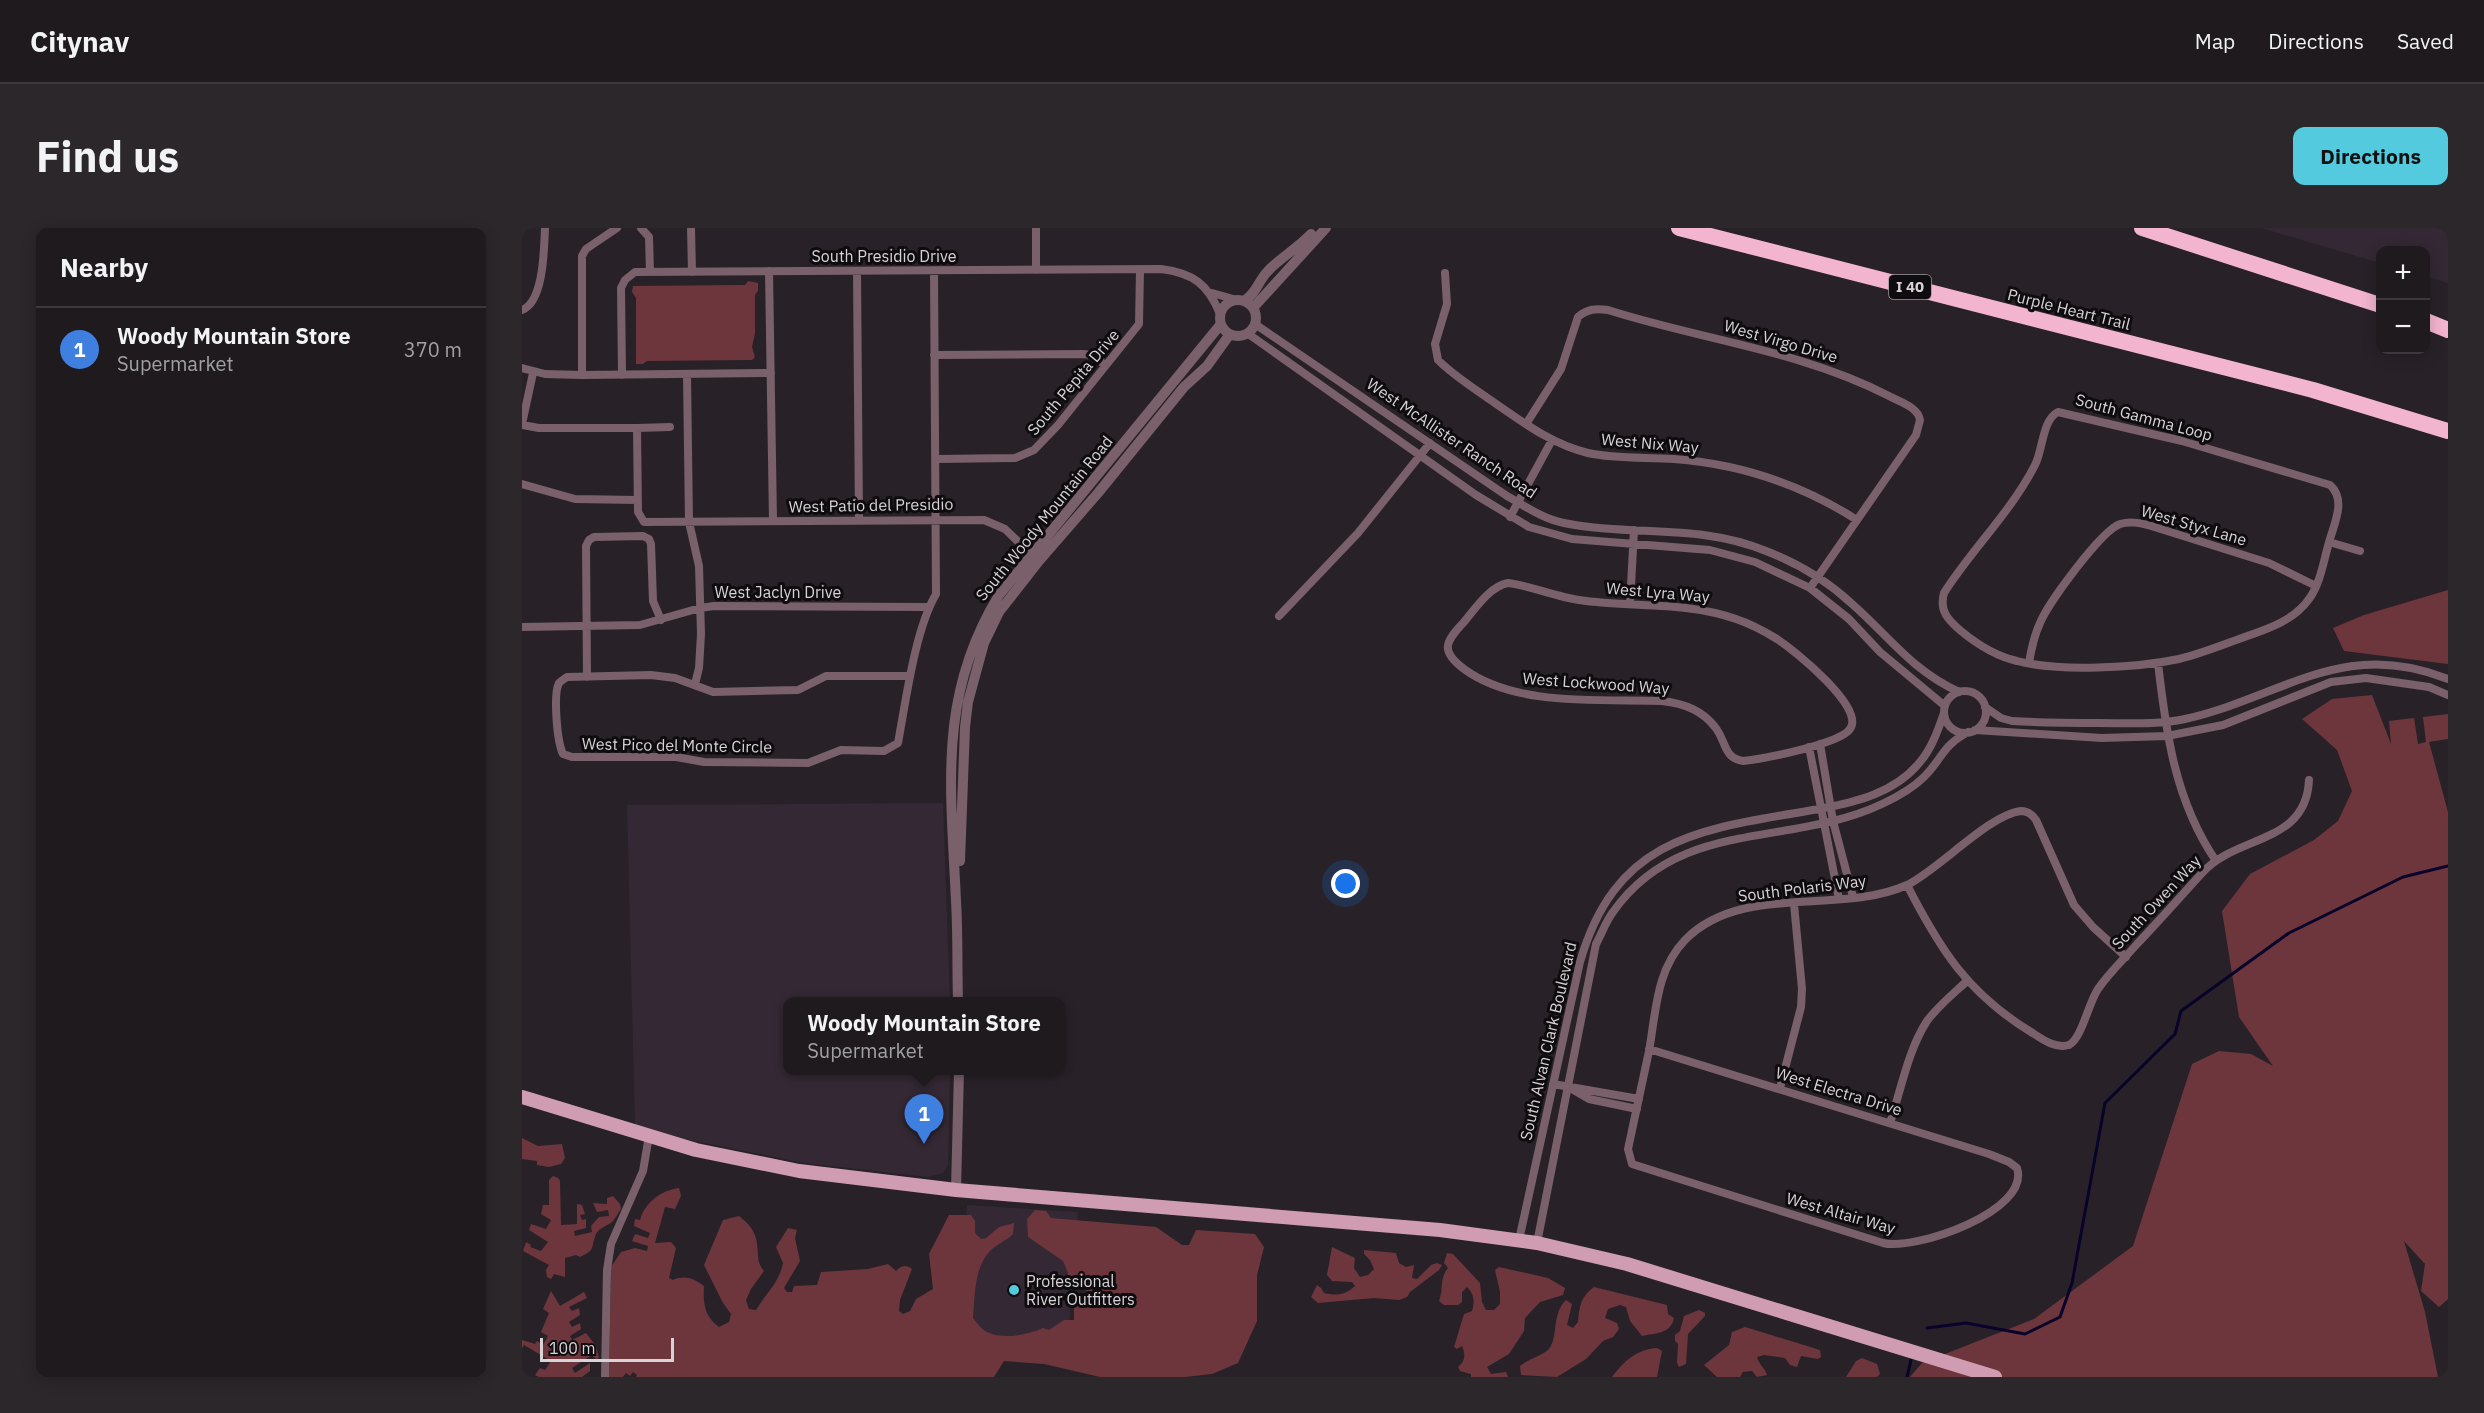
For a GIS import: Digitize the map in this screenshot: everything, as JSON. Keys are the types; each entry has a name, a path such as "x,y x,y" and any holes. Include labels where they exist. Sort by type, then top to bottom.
{"highway":[{"name":"Purple Heart Trail","path":"1679,228 2313,390 2448,431"},
{"path":"2142,228 2376,304"},
{"path":"2430,323 2448,330"}],"main road":[{"path":"522,1097 696,1150 774,1167 864,1181 1429,1229 1536,1243 1638,1267 1995,1377"}],"street":[{"path":"522,310 530,305 543,274 544,228"},
{"path":"582,375 582,256 586,249 617,228"},
{"path":"641,228 649,237 650,272"},
{"path":"691,228 692,272"},
{"path":"1036,228 1036,270"},
{"path":"1245,303 1270,269 1299,248 1318,228"},
{"path":"1245,303 1326,228"},
{"name":"South Pepita Drive","path":"936,459 1014,458 1035,450 1058,425 1139,324 1140,270"},
{"name":"South Presidio Drive","path":"622,375 621,288 625,280 635,272 1167,270 1185,274 1212,293"},
{"path":"769,271 773,521"},
{"path":"856,272 859,520"},
{"name":"West Pico del Monte Circle","path":"910,676 826,676 798,690 710,692 695,684 675,678 651,675 567,677 560,682 557,691 558,744 563,754 572,757 676,757 705,762 808,763 841,750 884,751 898,743 910,676 928,607 936,594 934,272"},
{"name":"West Nix Way","path":"1445,273 1447,304 1435,344 1438,360 1551,440 1573,449 1603,455 1698,462 1748,472 1815,495 1857,520"},
{"path":"1212,293 1245,303"},
{"path":"1212,293 1221,319 1230,334 1251,328 1245,303"},
{"name":"South Woody Mountain Road","path":"1035,557 1221,319 1226,304 1245,303"},
{"name":"West Virgo Drive","path":"1526,424 1565,361 1578,317 1594,309 1608,310 1804,360 1868,385 1915,410 1919,415 1920,425 1916,435 1810,588"},
{"name":"West McAllister Ranch Road","path":"1251,328 1518,502 1542,515 1562,523 1634,530 1677,531 1720,537 1772,553 1817,578 1850,601 1925,674 1959,692"},
{"name":"West McAllister Ranch Road","path":"1251,328 1421,456 1510,517 1529,527 1572,539 1710,550 1755,562 1810,588 1849,619 1880,652 1944,710"},
{"name":"South Woody Mountain Road","path":"958,997 957,904 952,830 952,740 961,679 985,617 999,595 1098,493 1184,387 1208,366 1230,334"},
{"path":"934,355 1083,354 1092,355 1105,365"},
{"path":"522,368 533,373 582,375 771,373"},
{"path":"533,373 522,425 539,428 670,427"},
{"path":"687,375 689,522 699,566 699,668 695,684"},
{"name":"South Gamma Loop","path":"2058,412 2182,441 2330,484 2337,493 2338,505 2329,542 2316,586 2309,600 2294,615 2282,622 2196,654 2157,663 2112,667 2029,663 2000,655 1971,640 1948,620 1944,613 1942,601 1947,588 2025,483 2037,463 2050,418 2058,412"},
{"path":"522,484 575,499 637,500 637,428"},
{"path":"1510,517 1551,440"},
{"path":"1279,616 1358,533 1430,443"},
{"name":"West Patio del Presidio","path":"637,500 638,512 644,522 984,520 997,523 1035,557"},
{"name":"West Styx Lane","path":"2029,663 2036,632 2053,598 2106,533 2121,524 2129,522 2148,525 2269,563 2316,586"},
{"path":"1630,604 1634,530"},
{"path":"587,676 586,546 589,540 594,537 643,536 649,539 653,601 661,620"},
{"path":"2329,542 2360,551"},
{"name":"West Lyra Way","path":"1447,648 1452,635 1495,588 1503,584 1512,584 1580,600 1695,608 1738,619 1757,627 1792,650 1818,673 1849,707 1853,724 1850,730 1842,736 1820,744"},
{"name":"West Jaclyn Drive","path":"522,627 640,626 700,608 928,607"},
{"name":"West Lockwood Way","path":"1447,648 1451,658 1474,676 1495,687 1515,693 1545,697 1662,701 1690,707 1715,726 1732,758 1748,760 1809,747"},
{"path":"2157,663 2172,762 2200,837 2216,861"},
{"path":"2448,679 2400,665 2372,664 2331,669 2305,676 2218,710 2165,722 2023,721 2001,718 1985,707 1978,695 1965,691 1952,695 1944,710 1949,725 1955,730 2102,738 2167,736 2223,724 2331,682 2366,678 2403,681 2429,687 2448,695"},
{"path":"1971,731 1984,720 1985,707"},
{"name":"South Alvan Clark Boulevard","path":"1519,1240 1588,934 1610,896 1628,874 1661,849 1698,832 1853,803 1884,790 1919,764 1932,744 1944,710"},
{"name":"South Alvan Clark Boulevard","path":"1536,1243 1570,1088 1596,944 1611,914 1644,878 1677,856 1707,845 1833,821 1880,805 1917,784 1952,741 1971,731"},
{"path":"1839,899 1809,747 1820,744 1833,821 1853,897"},
{"name":"South Owen Way","path":"1967,981 1986,1000 2023,1027 2055,1045 2069,1045 2077,1038 2097,991 2126,957 2206,869 2216,861 2283,828 2296,819 2306,802 2309,780"},
{"name":"South Polaris Way","path":"1630,1161 1628,1149 1663,976 1672,957 1684,942 1698,929 1726,913 1747,908 1879,893 1907,885 1993,824 2020,811 2030,813 2038,823 2074,905 2093,927 2126,957"},
{"path":"1890,1123 1923,1029 1939,1007 1967,981 1939,945 1907,885"},
{"path":"1780,1089 1802,1007 1794,904"},
{"name":"West Electra Drive","path":"1649,1049 1989,1154 2017,1168"},
{"path":"956,1190 959,1075"},
{"path":"1553,1084 1639,1099"},
{"path":"1570,1088 1589,1099 1637,1109"},
{"path":"605,1377 606,1281 611,1244 643,1171 649,1136"},
{"name":"West Altair Way","path":"1630,1161 1636,1166 1651,1171 1883,1243 1899,1245 1938,1235 1991,1213 2017,1187 2019,1177 2017,1168"}],"shaded area":[{"path":"2261,228 2448,228 2448,283 2430,277 2430,246 2376,246 2376,262"},
{"path":"748,281 758,283 758,291 755,295 755,333 752,347 755,357 752,360 647,361 643,364 636,364 636,298 632,292 633,286 745,285"},
{"path":"2448,590 2448,664 2344,651 2333,628 2364,615"},
{"path":"2372,695 2391,744 2389,721 2414,718 2418,744 2426,742 2423,717 2448,714 2448,739 2429,742 2448,812 2448,1299 2439,1307 2421,1291 2425,1264 2404,1241 2425,1312 2438,1377 1910,1377 1922,1363 2034,1319 2133,1246 2192,1064 2219,1051 2251,1054 2273,1066 2239,1017 2222,911 2250,874 2314,840 2338,821 2352,791 2337,750 2302,719 2332,699"},
{"path":"943,803 950,997 783,997 783,1075 950,1075 948,1165 943,1173 928,1177 804,1163 685,1139 635,1125 627,805"},
{"path":"522,1138 538,1146 562,1144 565,1158 561,1164 549,1167 537,1165 537,1161 522,1159"},
{"path":"553,1176 560,1181 561,1225 577,1224 577,1204 582,1205 585,1214 580,1215 582,1220 586,1219 586,1228 574,1231 575,1236 592,1232 591,1226 599,1217 609,1216 608,1210 597,1212 593,1203 607,1204 607,1198 613,1196 621,1209 612,1222 596,1234 589,1252 580,1257 576,1255 565,1258 565,1277 554,1274 551,1279 547,1277 546,1270 549,1265 523,1251 526,1242 531,1245 530,1247 541,1251 548,1242 529,1230 531,1224 546,1229 551,1220 541,1214 543,1205 549,1205 549,1180"},
{"path":"679,1188 681,1196 675,1209 665,1207 655,1243 671,1242 676,1248 669,1278 673,1280 689,1278 704,1286 707,1314 719,1327 729,1322 731,1314 704,1265 723,1220 739,1216 755,1235 759,1261 764,1271 746,1300 749,1309 756,1310 772,1288 781,1270 783,1263 776,1247 788,1228 797,1230 795,1238 800,1261 784,1288 787,1292 792,1292 794,1286 817,1285 821,1272 868,1269 888,1264 896,1271 905,1266 912,1269 900,1300 899,1311 903,1314 910,1311 916,1299 933,1289 929,1254 949,1215 971,1215 975,1221 975,1233 981,1239 986,1238 999,1227 1014,1223 1013,1234 990,1251 981,1265 976,1282 973,1318 985,1331 1000,1336 1030,1333 1043,1328 1049,1330 1064,1320 1074,1320 1074,1308 1083,1303 1087,1292 1084,1284 1076,1283 1067,1290 1068,1273 1063,1261 1028,1237 1027,1219 1035,1210 1046,1211 1051,1218 1156,1227 1182,1245 1189,1245 1196,1230 1255,1234 1264,1247 1257,1275 1257,1321 1238,1363 1212,1374 1185,1377 1100,1377 1044,1364 1004,1361 994,1377 636,1377 637,1375 633,1372 630,1376 626,1373 623,1377 609,1377 611,1267 621,1252 635,1248 647,1251 648,1246 632,1241 635,1234 648,1238 650,1233 634,1226 635,1219 640,1220 650,1202 655,1198 666,1191"},
{"path":"967,1205 1078,1212 1068,1343 959,1336"},
{"path":"1332,1247 1355,1258 1354,1268 1360,1277 1368,1275 1374,1269 1364,1254 1364,1250 1396,1253 1399,1263 1406,1267 1414,1265 1412,1278 1417,1279 1431,1265 1437,1263 1442,1265 1407,1297 1399,1300 1374,1298 1318,1303 1311,1297 1317,1285 1324,1293 1333,1294 1344,1293 1355,1286 1352,1282 1332,1281 1327,1275"},
{"path":"1447,1253 1453,1254 1480,1283 1482,1302 1486,1310 1494,1310 1500,1304 1495,1270 1499,1267 1548,1278 1565,1288 1563,1295 1540,1302 1525,1318 1524,1331 1509,1354 1487,1367 1491,1374 1506,1372 1508,1377 1471,1377 1471,1374 1460,1371 1458,1367 1464,1358 1464,1352 1462,1346 1457,1349 1454,1347 1464,1314 1472,1311 1474,1301 1467,1287 1462,1292 1462,1302 1458,1305 1444,1305 1439,1301 1443,1276 1448,1268 1444,1263"},
{"path":"1594,1287 1667,1305 1668,1314 1674,1318 1672,1323 1662,1332 1642,1336 1630,1321 1626,1307 1620,1305 1608,1309 1605,1318 1617,1323 1619,1329 1613,1337 1603,1341 1586,1359 1557,1377 1521,1375 1520,1366 1549,1349 1554,1338 1561,1306 1566,1300 1572,1304 1567,1325 1573,1328 1578,1322 1583,1298"},
{"path":"551,1291 560,1306 584,1292 587,1298 569,1307 572,1311 579,1308 580,1315 569,1322 572,1327 580,1323 581,1329 570,1336 572,1340 586,1333 596,1346 599,1358 596,1359 592,1355 572,1368 575,1373 590,1363 590,1371 582,1377 539,1377 535,1375 540,1368 545,1370 551,1361 524,1345 522,1348 522,1340 535,1344 537,1341 543,1345 548,1336 541,1332 549,1313 543,1309"},
{"path":"1699,1310 1705,1313 1705,1316 1688,1334 1686,1364 1679,1367 1677,1363 1678,1344 1675,1341 1675,1335 1680,1331 1684,1316"},
{"path":"1745,1327 1820,1350 1821,1357 1818,1359 1801,1356 1797,1367 1790,1365 1785,1358 1764,1355 1757,1357 1767,1375 1757,1377 1752,1371 1743,1372 1740,1377 1717,1377 1704,1365 1729,1345 1732,1332"},
{"path":"1657,1348 1662,1351 1657,1377 1612,1377 1637,1353"},
{"path":"1862,1358 1877,1364 1880,1374 1877,1377 1846,1377 1856,1361"}],"waterway":[{"path":"1927,1328 1966,1323 2025,1334 2060,1317 2072,1283 2105,1103 2175,1034 2181,1011 2289,933 2403,877 2448,866"},
{"path":"1907,1377 1911,1360"}],"place":[{"name":"Woody Mountain Store","path":"924,1144"},
{"name":"Professional River Outfitters","path":"1014,1290"}]}
